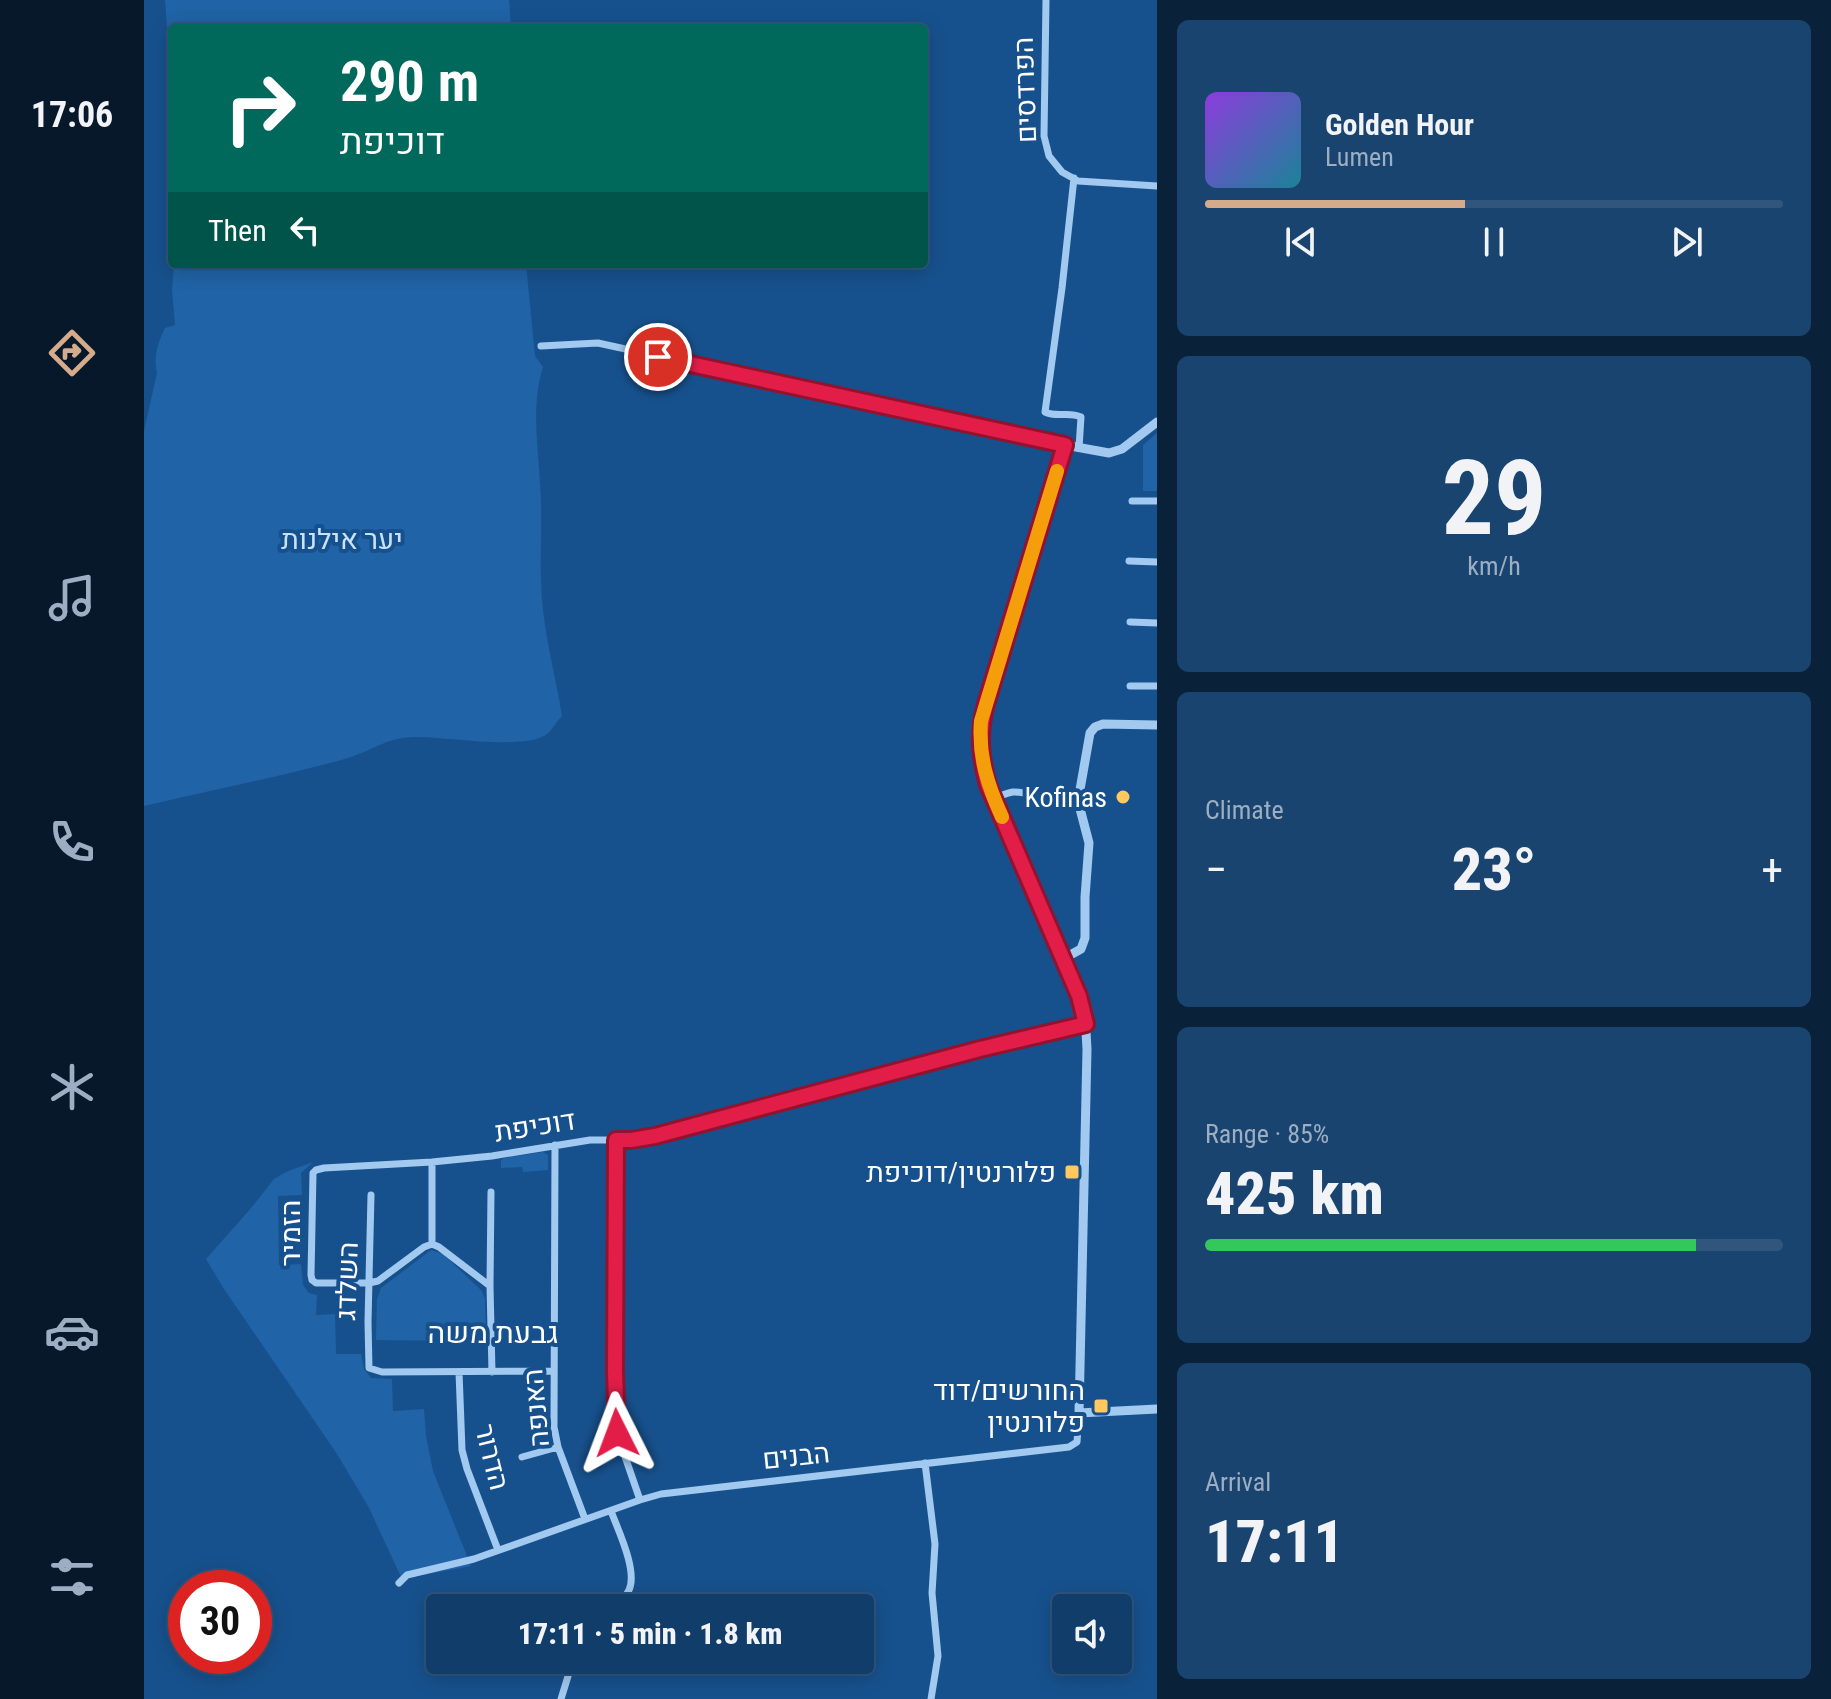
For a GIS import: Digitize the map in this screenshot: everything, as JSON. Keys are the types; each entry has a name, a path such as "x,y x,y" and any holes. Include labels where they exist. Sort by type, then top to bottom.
{"street":[{"name":"הפרדסים","path":"1046,0 1044,136 1049,156 1062,172 1074,178"},
{"path":"1079,448 1081,417 1074,413 1050,415 1045,412 1074,178 1078,181 1157,186"},
{"path":"541,346 598,343 1109,453 1122,449 1157,422"},
{"path":"1065,445 981,721 980,749 994,798 1079,996 1086,1024 1079,1413 1157,1409"},
{"path":"1132,501 1157,501"},
{"path":"1129,561 1157,562"},
{"path":"1130,622 1157,623"},
{"path":"1130,686 1157,686"},
{"path":"1063,959 1081,949 1085,938 1089,843 1078,804 1092,729 1109,724 1157,725"},
{"path":"994,798 1018,792 1061,804 1078,804"},
{"name":"דוכיפת","path":"313,1173 324,1168 432,1162 598,1139 631,1140 655,1136 980,1049 1086,1024"},
{"path":"616,1140 616,1426 640,1500"},
{"name":"האנפה","path":"555,1145 554,1427 558,1447 585,1519"},
{"path":"432,1162 432,1244 490,1286"},
{"name":"הזמיר","path":"313,1173 312,1280 321,1284 369,1283 383,1278 432,1244"},
{"path":"491,1192 492,1372"},
{"name":"השלדג","path":"371,1195 369,1368 382,1372 459,1372"},
{"path":"459,1372 553,1371"},
{"name":"הדרור","path":"459,1372 462,1450 498,1550"},
{"name":"הבנים","path":"399,1583 407,1575 461,1563 640,1500 678,1491 1069,1447 1077,1442 1079,1413"},
{"path":"522,1457 558,1447"},
{"path":"925,1463 935,1544 932,1593 938,1656 931,1699"},
{"path":"611,1511 632,1576 627,1594"},
{"path":"561,1699 569,1674"}],"green space":[{"path":"165,0 509,0 511,24 168,24 168,40"},
{"name":"יער אילנות","path":"174,268 526,268 535,356 543,367 536,410 542,600 562,716 547,734 521,742 404,738 320,766 144,806 144,431 157,373 158,344 165,328 175,325"},
{"path":"1157,433 1157,491 1143,491 1143,445"},
{"path":"543,1152 548,1155 548,1170 523,1172 522,1167 501,1168 504,1158"},
{"path":"313,1162 301,1173 302,1195 278,1196 279,1265 301,1264 303,1285 309,1293 317,1295 316,1315 335,1314 336,1354 361,1354 364,1369 371,1378 392,1379 393,1411 424,1409 433,1471 471,1566 402,1579 368,1506 337,1454 206,1259 274,1179"},
{"path":"431,1250 443,1254 482,1291 486,1331 472,1331 472,1341 376,1340 377,1299 381,1288"}],"slow traffic":[{"path":"1002,817 983,765 981,721 1057,471"}],"place":[{"name":"Kofinas","path":"1123,797"},
{"name":"פלורנטין/דוכיפת","path":"1072,1172"},
{"name":"החורשים/דוד פלורנטין","path":"1101,1406"}],"district":[{"name":"גבעת משה","path":"493,1332"}],"route":[{"path":"617,1433 616,1140 655,1136 980,1049 1086,1024 1079,996 988,785 980,749 981,721 1065,445 658,357"}]}
